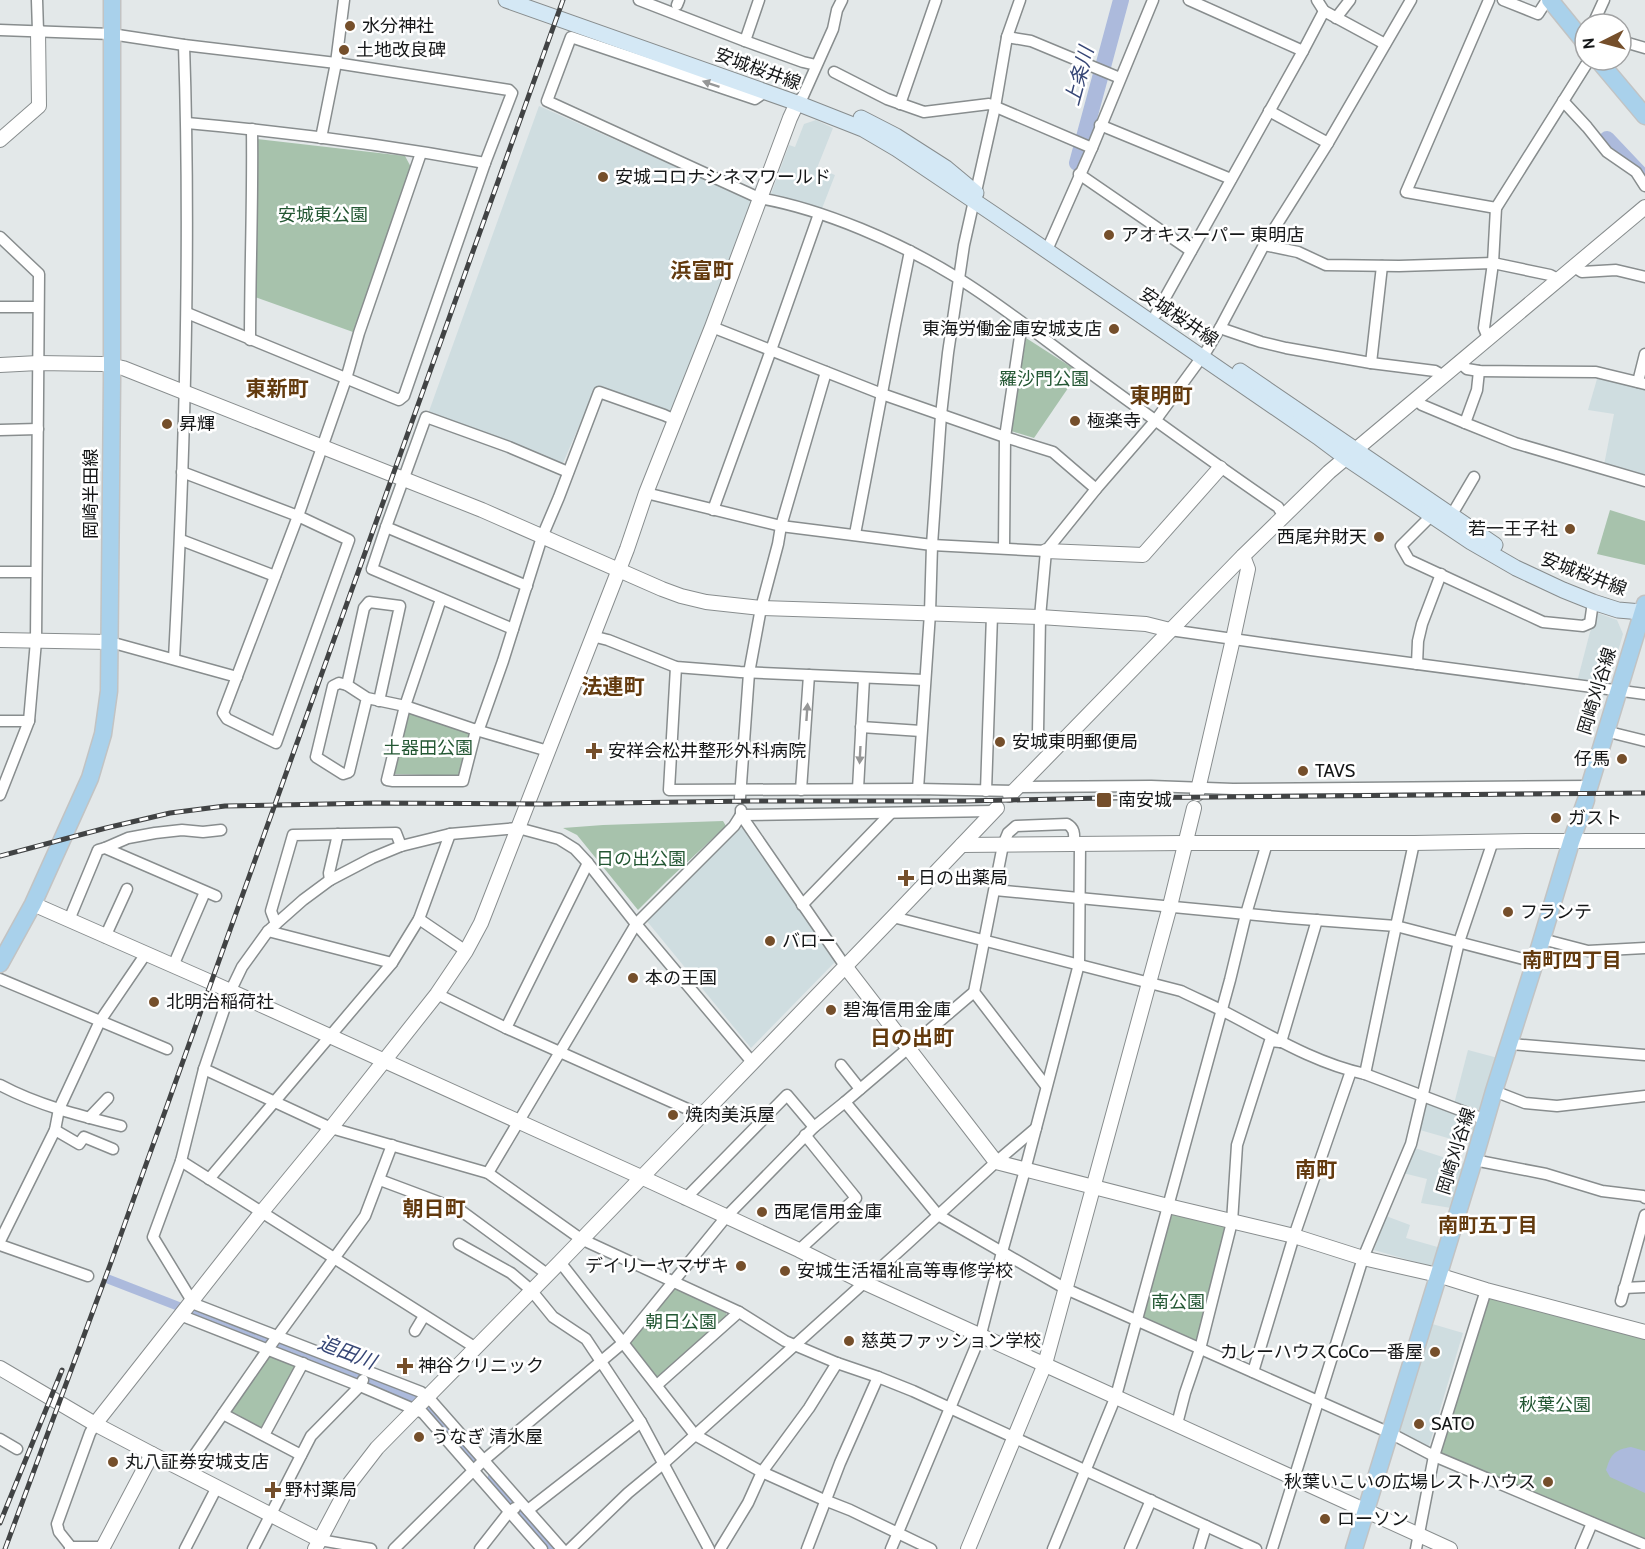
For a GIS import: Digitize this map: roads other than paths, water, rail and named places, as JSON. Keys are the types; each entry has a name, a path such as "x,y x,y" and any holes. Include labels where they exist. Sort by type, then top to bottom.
{"main road":[{"name":"岡崎半田線","path":"0,964 33,904 90,778 103,734 109,691 112,0"},
{"name":"安城桜井線","path":"506,0 765,92 800,100"},
{"name":"安城桜井線","path":"538,0 800,100 863,129 975,197 1205,353"},
{"path":"1549,0 1573,27"},
{"path":"1608,72 1645,116"},
{"name":"安城桜井線","path":"1049,246 1156,314 1318,437 1452,516 1496,546 1560,578 1644,609"},
{"name":"安城桜井線","path":"1350,454 1471,542 1516,568 1593,602 1618,610 1644,609"},
{"name":"岡崎刈谷線","path":"1353,1549 1644,609"}],"street":[{"path":"0,140 39,106 38,0"},
{"path":"321,138 336,63 344,0"},
{"path":"639,0 803,62 816,64"},
{"path":"745,41 759,0"},
{"path":"152,1454 102,1548 71,1548 59,1532 57,1524 95,1424 437,994 466,951 481,923 712,327 790,118 833,29 837,10 842,0"},
{"path":"900,104 936,0"},
{"path":"918,789 930,613 932,545 941,415 948,353 958,278 1008,37 1020,0"},
{"path":"1049,246 1153,0"},
{"path":"1189,0 1303,51"},
{"path":"1317,0 1324,10 1336,18 1385,44"},
{"path":"1336,18 1350,0"},
{"path":"1053,751 1038,732 1040,617 1046,551 1155,421 1205,353 1264,245 1328,143 1411,0"},
{"path":"1489,0 1406,192 1496,208"},
{"path":"1503,0 1538,14 1549,0"},
{"path":"1156,314 1324,10"},
{"path":"0,30 111,34 336,63 509,90 512,93 485,163 404,396 399,400 187,313"},
{"path":"765,92 755,99 571,37 547,101 759,198 819,214 910,251 958,278 1022,323 1220,468 1278,507 1283,515"},
{"path":"1008,37 1031,41 1120,78"},
{"path":"174,659 186,392 187,123 184,45"},
{"path":"834,72 900,104 924,112 989,104 1092,148"},
{"path":"1488,338 1484,328 1493,263 1496,208 1581,72"},
{"path":"1563,101 1587,126 1607,152 1636,172 1645,186"},
{"path":"1269,111 1328,143"},
{"path":"187,123 321,138 485,163"},
{"path":"1100,125 1232,178"},
{"path":"250,340 252,129"},
{"path":"182,472 298,516 349,540 276,743 227,719 223,713 298,516 421,153"},
{"path":"1079,174 1191,251"},
{"path":"1015,791 1283,515 1350,454 1645,207"},
{"path":"713,510 819,214"},
{"path":"0,237 39,274 36,641 30,721 0,795"},
{"path":"1264,245 1298,252 1326,265 1493,263 1550,275 1558,279"},
{"path":"855,534 910,251"},
{"path":"1371,363 1382,266"},
{"path":"1574,267 1582,272 1616,270 1645,277"},
{"path":"0,308 38,306"},
{"path":"1004,548 1005,437 1022,323"},
{"path":"712,327 882,394 1053,452 1096,489"},
{"path":"1220,328 1278,346 1371,363 1436,371 1444,376"},
{"path":"1460,363 1467,369 1479,371 1596,372 1641,383 1645,354"},
{"path":"0,364 111,365 186,392 482,510 681,596 706,602 760,608 992,615 1146,624 1170,630 1233,639 1645,694"},
{"path":"1465,423 1477,390 1479,371"},
{"path":"740,794 748,673 760,608 781,526 826,372"},
{"path":"441,599 405,706 387,780 463,781 476,730 484,715 542,537 599,392 675,420"},
{"path":"1415,399 1422,405 1515,443 1645,481"},
{"path":"513,629 372,569 386,527 426,417 509,447 568,472"},
{"path":"0,430 38,429"},
{"path":"646,493 781,526 932,545 1143,555 1220,468"},
{"path":"1452,516 1474,477"},
{"path":"1432,515 1401,546 1408,560 1543,622 1583,626 1590,623 1593,602"},
{"path":"386,527 527,586"},
{"path":"181,540 275,576"},
{"path":"1197,791 1248,569 1243,556"},
{"path":"0,572 36,572"},
{"path":"1417,664 1418,641 1422,624 1441,574"},
{"path":"347,685 363,608 369,602 400,606 379,701"},
{"path":"986,790 992,615"},
{"path":"592,636 676,667 748,673 924,680"},
{"path":"0,640 110,642 237,677"},
{"path":"676,667 669,790 740,794 801,790 1015,791 1150,786 1197,791 1243,789 1588,792"},
{"path":"801,790 809,675"},
{"path":"858,789 864,678"},
{"path":"367,698 349,772 343,774 316,757 333,686 339,683 347,685 367,698 405,706 548,751"},
{"path":"0,721 30,721"},
{"path":"861,727 921,731"},
{"path":"1605,731 1645,741"},
{"path":"968,1549 1045,1364 1170,906 1194,808"},
{"path":"741,813 890,814 995,810"},
{"path":"317,1544 350,1483 377,1448 560,1262 995,810"},
{"path":"741,813 845,966 996,1161 1294,1236 1363,1258 1438,1275 1645,1332"},
{"path":"488,1173 636,924 734,826 741,813"},
{"path":"802,905 890,814"},
{"path":"394,1549 484,1460 624,1342 726,1217 805,1135 974,992 1003,845 1008,833 1016,826 1067,824 1072,826 1077,844 1079,964 981,1334 891,1549"},
{"path":"562,1549 428,1397 421,1392 197,1305 192,1301 153,1237 181,1161 204,1069 230,992 242,967 272,928 303,900 330,880 401,846 450,834 518,828 559,839 575,849 752,1062"},
{"path":"69,921 98,850 128,838 155,833 221,830"},
{"path":"272,928 271,911 293,835 396,833 401,846"},
{"path":"330,880 329,873 338,834"},
{"path":"209,1179 392,963 419,919 450,834"},
{"path":"1272,1549 1363,1258 1411,1144 1460,942 1493,841"},
{"path":"962,845 1645,841"},
{"path":"1053,1549 1116,1396 1267,843"},
{"path":"1365,1074 1414,843"},
{"path":"105,848 210,894 173,966"},
{"path":"506,1028 588,863"},
{"path":"105,937 127,889"},
{"path":"995,890 1396,927 1535,962"},
{"path":"33,904 641,1177 1365,1510 1418,1542 1450,1549"},
{"path":"893,917 1181,991 1281,1042 1351,1071 1365,1074 1486,1120"},
{"path":"419,919 466,951"},
{"path":"1281,1042 1317,920"},
{"path":"272,928 392,963"},
{"path":"1542,939 1587,951 1645,948"},
{"path":"88,1276 1,1241 55,1130 59,1109 100,1021 145,955"},
{"path":"0,979 167,1049"},
{"path":"974,992 1046,1086"},
{"path":"437,994 506,1028 701,1115"},
{"path":"1176,1424 1200,1349 1232,1222 1238,1145 1270,1041 1281,1042"},
{"path":"1510,1044 1645,1054"},
{"path":"841,1065 860,1089"},
{"path":"204,1069 331,1128 488,1173 581,1239 739,1312 785,1341 950,1408 1256,1549"},
{"path":"1253,1372 1294,1236 1351,1071"},
{"path":"0,1085 59,1109 121,1126"},
{"path":"1494,1091 1525,1103 1557,1106 1645,1096"},
{"path":"685,1199 787,1095 814,1127"},
{"path":"89,1118 108,1098"},
{"path":"846,1102 938,1215 1066,1289 1390,1433 1434,1456 1645,1545"},
{"path":"570,1549 628,1493 865,1282 996,1161 1036,1128"},
{"path":"55,1130 79,1144 84,1137 113,1149"},
{"path":"799,1250 856,1198 805,1135"},
{"path":"184,1470 268,1349 279,1337 365,1216 392,1145"},
{"path":"1474,1160 1546,1174 1602,1191 1645,1198"},
{"path":"181,1161 476,1348"},
{"path":"380,1180 460,1210 547,1274"},
{"path":"1621,1301 1642,1237 1645,1215"},
{"path":"459,1244 511,1273 531,1290 553,1317 586,1339 640,1422 709,1549"},
{"path":"560,1262 695,1435 762,1472 850,1509 931,1549"},
{"path":"1624,1288 1645,1287"},
{"path":"1418,1542 1434,1456 1486,1290"},
{"path":"657,1385 739,1312"},
{"path":"180,1315 416,1408 423,1413 542,1549"},
{"path":"415,1331 424,1316"},
{"path":"264,1434 303,1363"},
{"path":"720,1549 748,1503 762,1472 809,1408 837,1363"},
{"path":"0,1368 95,1424 271,1515 317,1544 370,1549"},
{"path":"253,1549 311,1436 360,1386 367,1372"},
{"path":"807,1549 840,1463 878,1377"},
{"path":"223,1414 301,1455"},
{"path":"480,1549 509,1512 524,1507 640,1422"},
{"path":"0,1439 16,1449"},
{"path":"185,1549 217,1487"},
{"path":"1130,1549 1150,1500"},
{"path":"1581,1549 1592,1523"},
{"path":"1199,1549 1206,1526"}],"water":[{"path":"1631,1447 1645,1451 1645,1493 1610,1477 1606,1470 1614,1454"}],"waterway":[{"name":"上条川","path":"1077,163 1121,0"},
{"path":"1607,139 1641,175"},
{"name":"追田川","path":"108,1279 404,1394 431,1410 477,1461"},
{"name":"追田川","path":"492,1478 553,1549"}],"railway":[{"path":"5,1549 110,1265 563,0"},
{"path":"0,856 170,813 225,806 1645,793"},
{"path":"0,1523 62,1370"}],"place":[{"name":"水分神社","path":"350,26"},
{"name":"土地改良碑","path":"344,50"},
{"name":"安城コロナシネマワールド","path":"603,177"},
{"name":"アオキスーパー 東明店","path":"1109,235"},
{"name":"東海労働金庫安城支店","path":"1114,329"},
{"name":"極楽寺","path":"1075,421"},
{"name":"昇輝","path":"167,424"},
{"name":"若一王子社","path":"1570,529"},
{"name":"西尾弁財天","path":"1379,537"},
{"name":"安城東明郵便局","path":"1000,742"},
{"name":"安祥会松井整形外科病院","path":"594,751"},
{"name":"仔馬","path":"1622,759"},
{"name":"TAVS","path":"1303,771"},
{"name":"南安城","path":"1104,800"},
{"name":"ガスト","path":"1556,818"},
{"name":"日の出薬局","path":"906,878"},
{"name":"フランテ","path":"1508,912"},
{"name":"バロー","path":"770,941"},
{"name":"本の王国","path":"633,978"},
{"name":"北明治稲荷社","path":"154,1002"},
{"name":"碧海信用金庫","path":"831,1010"},
{"name":"焼肉美浜屋","path":"673,1115"},
{"name":"西尾信用金庫","path":"762,1212"},
{"name":"デイリーヤマザキ","path":"741,1266"},
{"name":"安城生活福祉高等専修学校","path":"785,1271"},
{"name":"慈英ファッション学校","path":"849,1341"},
{"name":"カレーハウスCoCo一番屋","path":"1435,1352"},
{"name":"神谷クリニック","path":"405,1366"},
{"name":"SATO","path":"1419,1424"},
{"name":"うなぎ 清水屋","path":"419,1437"},
{"name":"丸八証券安城支店","path":"113,1462"},
{"name":"秋葉いこいの広場レストハウス","path":"1548,1482"},
{"name":"野村薬局","path":"273,1490"},
{"name":"ローソン","path":"1325,1519"}],"district":[{"name":"浜富町","path":"702,271"},
{"name":"東新町","path":"277,389"},
{"name":"東明町","path":"1161,396"},
{"name":"法連町","path":"613,687"},
{"name":"南町四丁目","path":"1572,960"},
{"name":"日の出町","path":"912,1038"},
{"name":"南町","path":"1316,1170"},
{"name":"朝日町","path":"434,1209"},
{"name":"南町五丁目","path":"1488,1225"}],"park label":[{"name":"安城東公園","path":"323,215"},
{"name":"羅沙門公園","path":"1044,379"},
{"name":"土器田公園","path":"428,748"},
{"name":"日の出公園","path":"641,859"},
{"name":"南公園","path":"1178,1302"},
{"name":"朝日公園","path":"681,1322"},
{"name":"秋葉公園","path":"1555,1405"}]}
